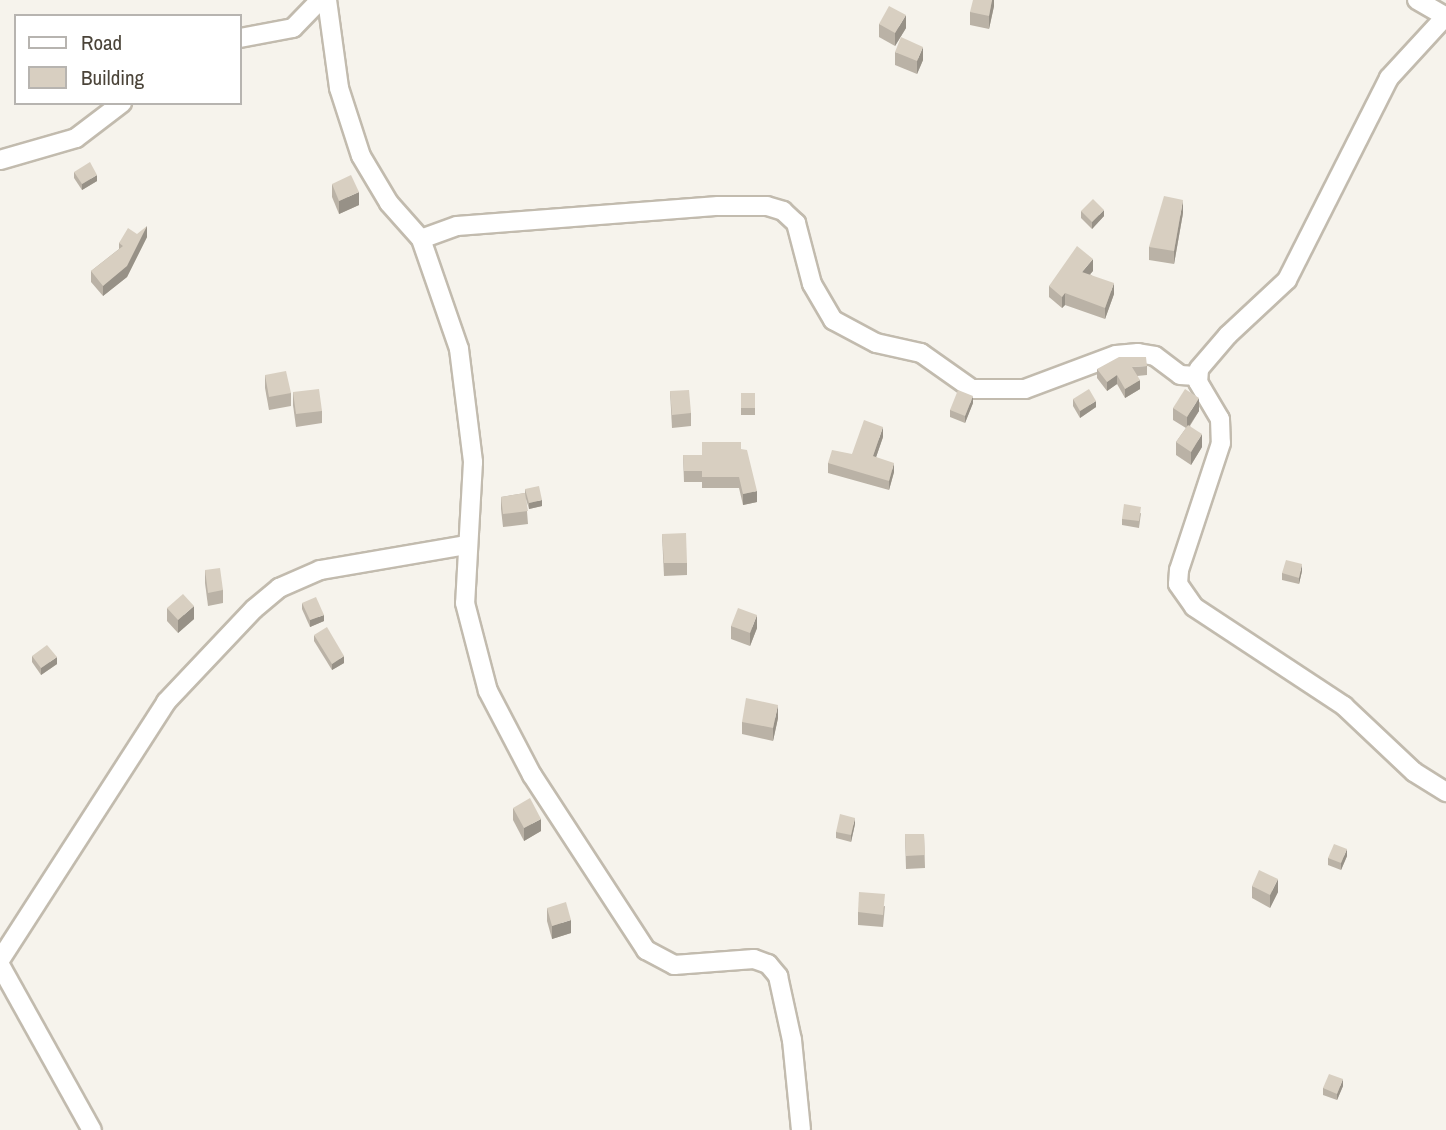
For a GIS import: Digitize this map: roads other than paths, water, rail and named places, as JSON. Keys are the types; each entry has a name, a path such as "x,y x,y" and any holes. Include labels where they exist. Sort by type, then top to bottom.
{"street":[{"path":"242,38 293,28 320,0"},
{"path":"327,0 339,88 361,156 389,203 421,239 452,324 466,390 473,462 465,603 488,691 510,738 646,950 674,965 754,959 768,964 778,976 792,1040 802,1130"},
{"path":"1197,376 1227,335 1287,280 1389,78 1445,17 1417,0"},
{"path":"0,160 76,138 119,105"},
{"path":"421,239 457,226 718,206 767,206 783,211 796,223 812,284 834,320 876,343 921,353 972,389 1025,389 1116,355 1138,353 1155,356 1180,375 1197,376"},
{"path":"1197,376 1220,419 1221,443 1179,570 1180,592 1229,634 1344,705 1414,772 1446,792"},
{"path":"0,960 166,702 254,609 279,589 320,570 467,545"},
{"path":"0,965 92,1130"}]}
